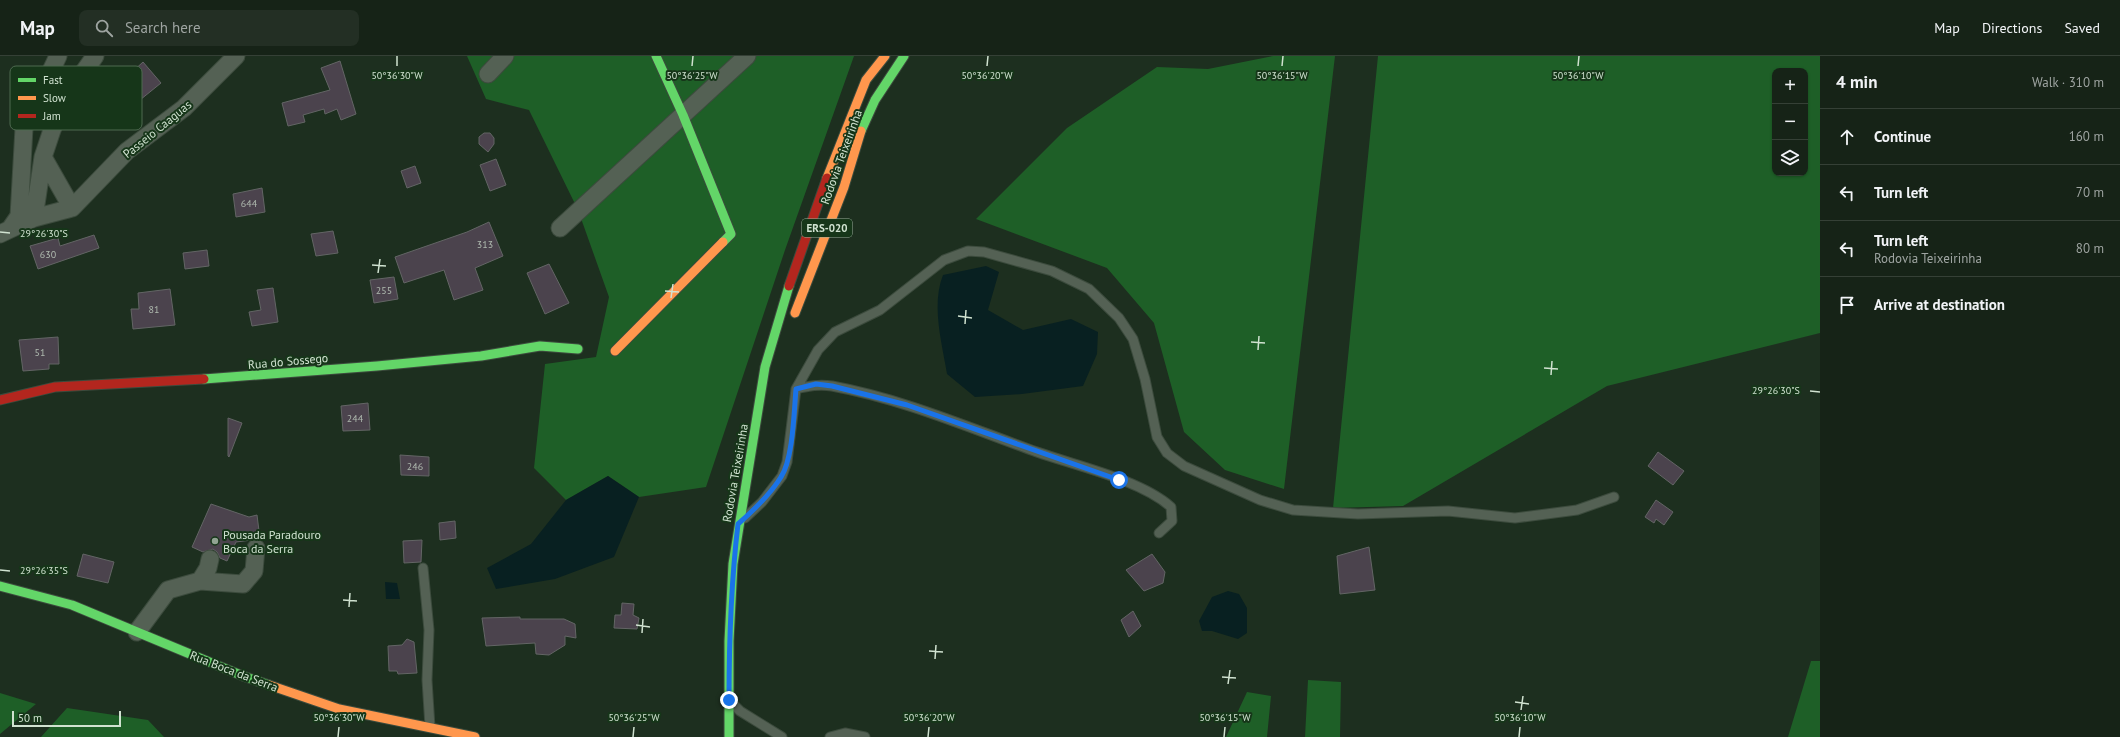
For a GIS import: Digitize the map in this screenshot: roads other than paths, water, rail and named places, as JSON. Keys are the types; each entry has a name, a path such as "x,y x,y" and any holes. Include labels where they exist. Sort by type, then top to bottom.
{"street":[{"path":"53,66 58,56"},
{"path":"88,66 95,56"},
{"name":"Passeio Caaguas","path":"72,208 128,151 184,108 236,56"},
{"path":"488,74 505,56"},
{"path":"615,351 731,234 683,115 656,56"},
{"path":"560,228 747,56"},
{"path":"866,80 874,56"},
{"name":"Rodovia Teixeirinha","path":"729,737 729,641 733,564 738,524 765,367 788,289 835,153 866,80 884,56"},
{"name":"Rodovia Teixeirinha","path":"792,321 844,187 860,134 875,100 904,56"},
{"path":"5,231 19,216 24,130"},
{"path":"34,218 42,157 52,130"},
{"path":"5,231 34,218 72,208 42,157"},
{"name":"Rua do Sossego","path":"0,400 55,386 258,376 481,356 540,346 578,349"},
{"name":"Rodovia Teixeirinha","path":"759,405 776,363"},
{"path":"137,632 168,590 200,581 243,584 254,571 256,548"},
{"path":"200,581 208,568 210,559"},
{"name":"Rua Boca da Serra","path":"0,586 72,605 243,676 339,709 475,737"}],"lane":[{"path":"738,524 762,502 782,476 787,462 796,389 818,350 835,332 880,310 944,260 968,251 984,252 1052,271 1089,289 1119,318 1133,339 1145,379 1156,437 1167,453 1184,466 1260,500 1293,510 1358,514 1448,511 1515,518 1577,510 1614,497"},
{"path":"796,389 816,384 832,386 907,405 1119,480 1161,498 1171,507 1172,521 1159,533"},
{"path":"423,568 429,630 427,680 430,727"},
{"path":"729,700 740,711 782,737"},
{"path":"830,737 845,733 865,737"}],"water":[{"path":"986,266 999,272 988,310 1023,330 1071,319 1098,332 1097,354 1083,386 1022,394 975,397 947,374 940,337 938,311 938,299 943,275"},
{"path":"608,476 639,497 614,557 555,579 496,589 487,568 531,544 566,500"},
{"path":"385,582 397,583 400,599 386,599"},
{"path":"1228,591 1239,594 1247,608 1247,633 1238,639 1212,631 1202,631 1199,621 1212,597"}],"place":[{"name":"Pousada Paradouro Boca da Serra","path":"215,541"}]}
